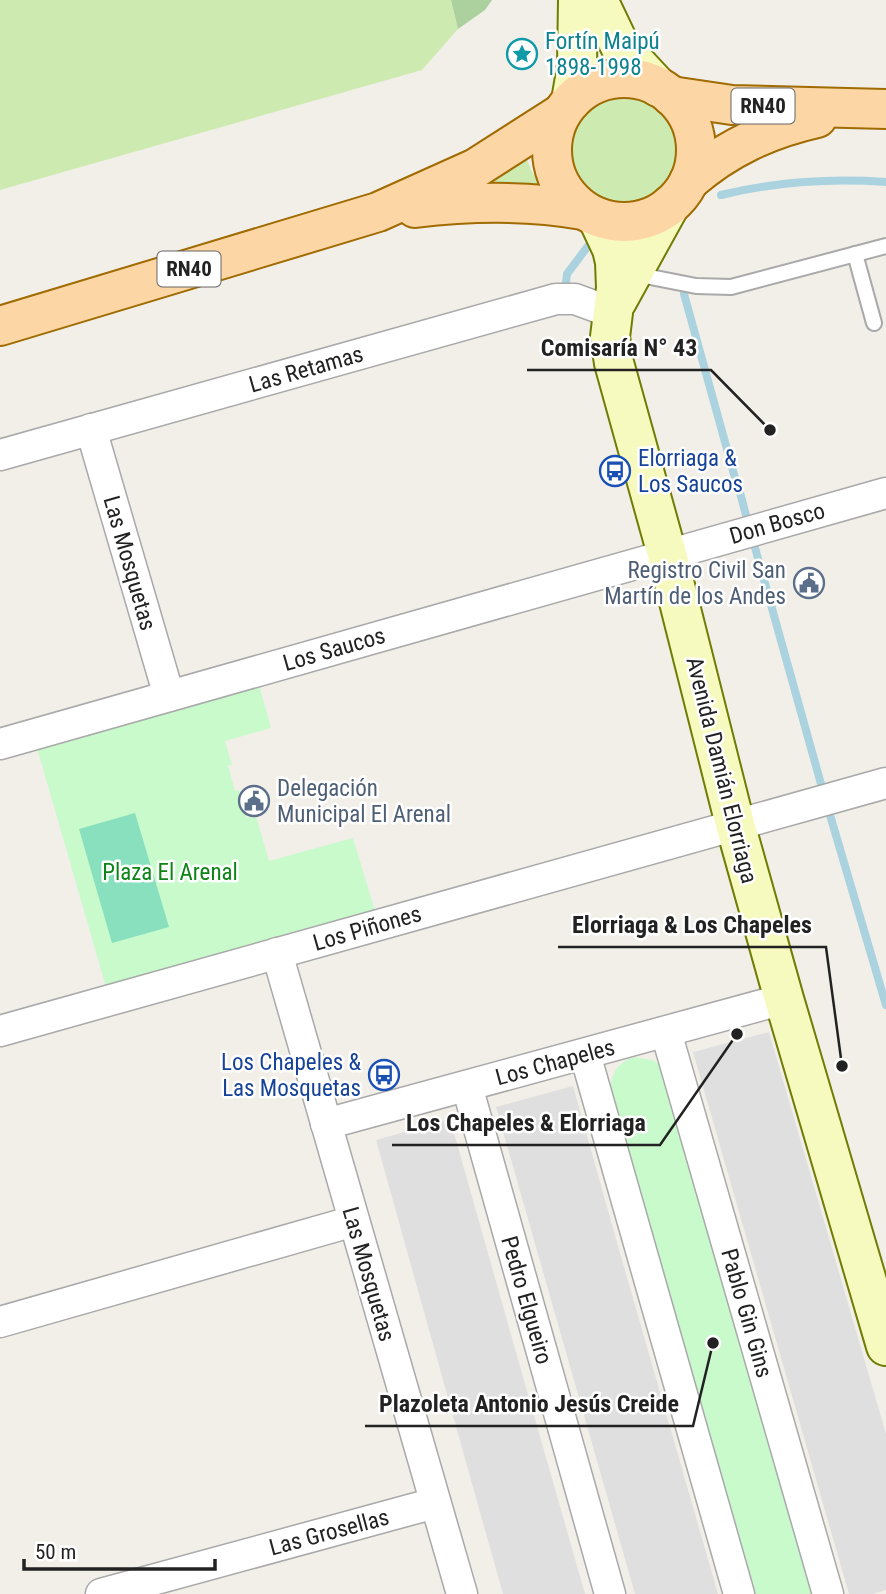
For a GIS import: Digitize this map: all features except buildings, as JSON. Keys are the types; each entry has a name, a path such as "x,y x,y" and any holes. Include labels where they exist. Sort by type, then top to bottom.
{"main road":[{"name":"RN40","path":"0,326 378,212 498,156 567,107 583,91 612,79 636,80 664,91 732,105 871,109"},
{"path":"664,91 681,107 694,135 695,159 680,193"},
{"path":"567,107 552,143 552,158 562,187 590,214"},
{"name":"RN40","path":"378,212 454,203 505,201 531,202 612,221 635,221 658,214 722,155 742,143 786,126 871,109"}],"street":[{"path":"567,107 578,66 578,0"},
{"path":"598,0 621,46 664,91"},
{"name":"Avenida Damián Elorriaga","path":"680,193 624,274 613,313 610,337 614,363 667,554 735,824 886,1346"},
{"path":"590,214 624,274"},
{"name":"Las Retamas","path":"0,455 556,299 575,299 613,313"},
{"name":"Las Mosquetas","path":"91,429 169,696"},
{"name":"Don Bosco","path":"667,554 886,493"},
{"name":"Los Saucos","path":"0,744 667,554"},
{"name":"Los Piñones","path":"0,1031 886,783"},
{"name":"Las Mosquetas","path":"277,953 462,1594"},
{"name":"Los Chapeles","path":"326,1124 784,999"},
{"name":"Pablo Gin Gins","path":"666,1032 828,1594"},
{"path":"585,1054 740,1594"},
{"name":"Pedro Elgueiro","path":"467,1086 610,1594"},
{"path":"0,1322 354,1221"},
{"name":"Las Grosellas","path":"101,1594 435,1503"}],"lane":[{"path":"624,274 696,286 731,287 886,246"},
{"path":"855,254 874,323"}],"shaded area":[{"path":"769,1032 886,1434 886,1590 873,1594 849,1594 693,1052"},
{"path":"573,1086 718,1594 635,1594 496,1107"},
{"path":"450,1119 585,1594 503,1594 376,1140"}],"green space":[{"path":"0,0 451,0 458,29 422,70 0,190"},
{"path":"451,0 492,0 485,10 458,29"},
{"path":"623,96 644,100 661,112 673,129 677,150 673,171 661,188 644,200 623,204 602,200 585,188 573,171 569,150 573,129 585,112 602,100"},
{"path":"525,154 540,185 502,183 459,190"},
{"name":"Plaza El Arenal","path":"259,685 271,728 225,741 232,765 228,766 235,791 239,790 247,818 256,816 269,861 353,838 375,911 106,987 37,748"},
{"path":"135,813 169,927 112,943 79,829"},
{"path":"634,1057 653,1060 661,1066 816,1594 755,1594 611,1091 616,1070 623,1062"}],"waterway":[{"path":"721,195 803,182 886,182"},
{"path":"565,292 567,274 588,246"},
{"path":"684,294 735,478"},
{"path":"738,485 747,519"},
{"path":"754,544 821,784"},
{"path":"830,815 886,1005"}],"place":[{"name":"Fortín Maipú 1898-1998","path":"522,54"},
{"name":"Comisaría N° 43","path":"770,430"},
{"name":"Elorriaga & Los Saucos","path":"615,471"},
{"name":"Registro Civil San Martín de los Andes","path":"809,583"},
{"name":"Delegación Municipal El Arenal","path":"254,801"},
{"name":"Los Chapeles & Elorriaga","path":"737,1034"},
{"name":"Elorriaga & Los Chapeles","path":"842,1066"},
{"name":"Los Chapeles & Las Mosquetas","path":"384,1075"},
{"name":"Plazoleta Antonio Jesús Creide","path":"713,1343"}]}
